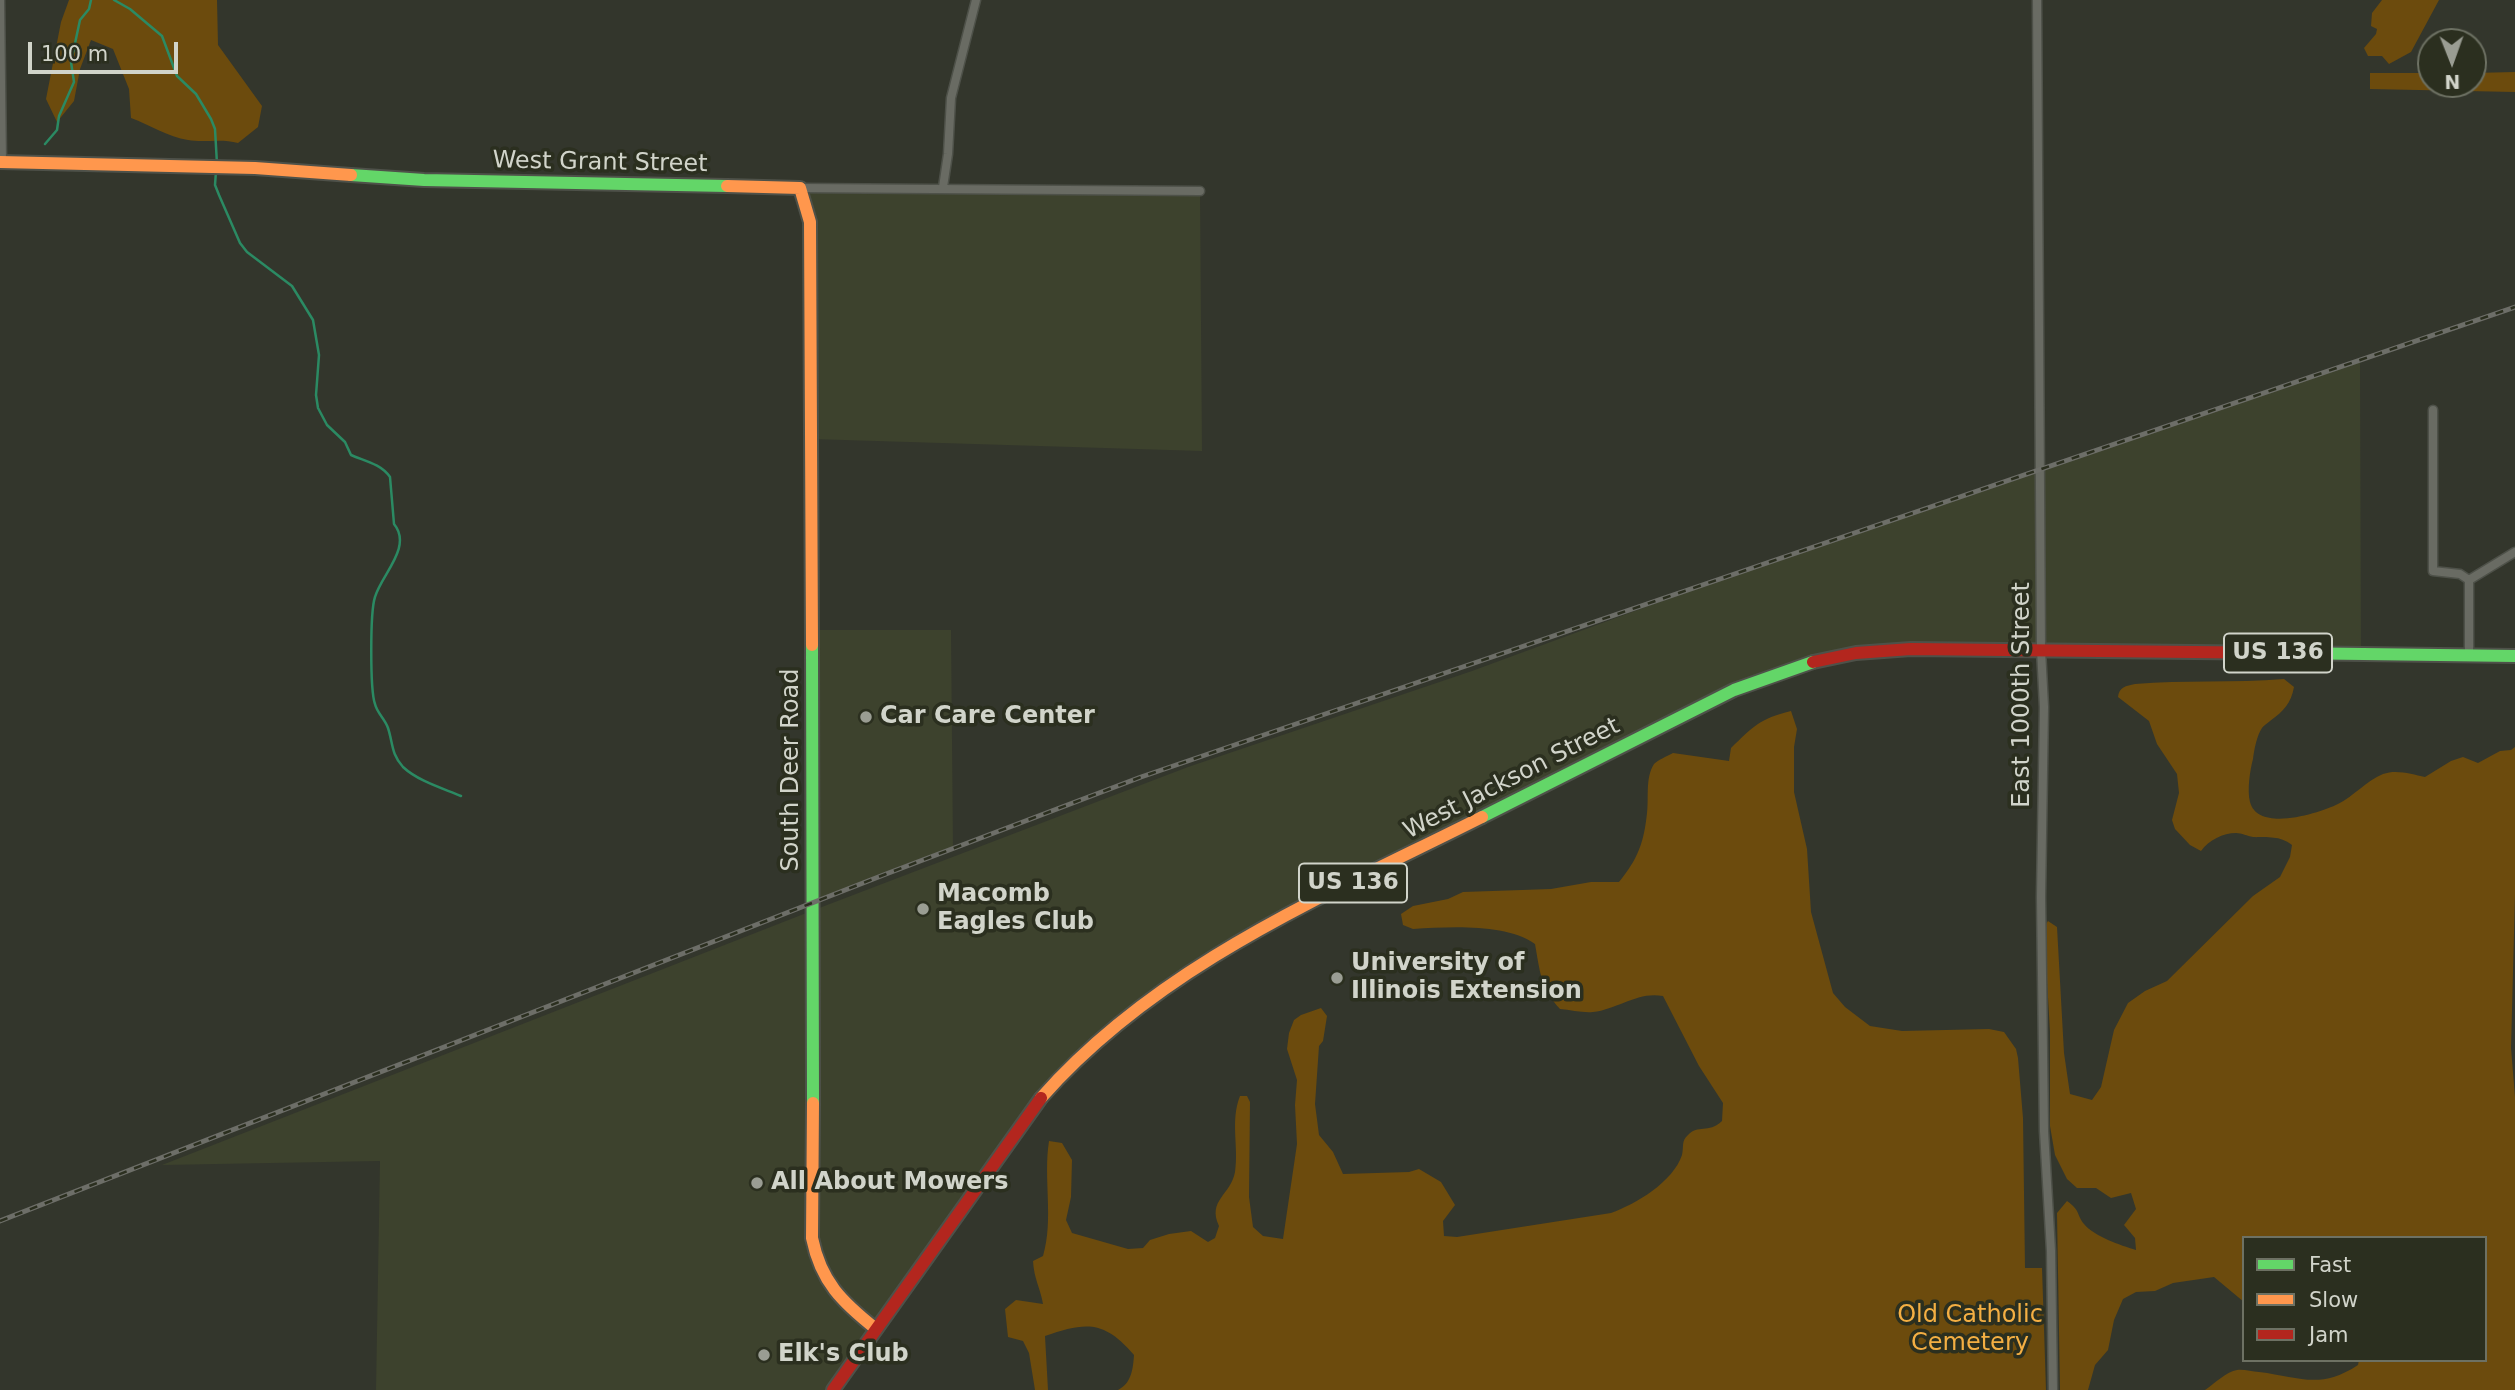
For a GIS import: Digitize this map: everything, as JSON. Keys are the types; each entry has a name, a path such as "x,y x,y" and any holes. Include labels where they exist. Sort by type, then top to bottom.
{"main road":[{"name":"West Grant Street","path":"1,162 255,168 424,180 800,188"},
{"name":"South Deer Road","path":"800,188 810,222 814,910 811,1228 816,1258 828,1285 841,1301 876,1329"},
{"name":"US 136","path":"2042,650 2515,656"},
{"name":"West Jackson Street","path":"833,1390 1042,1097 1089,1048 1141,1003 1218,953 1705,704 1764,678 1815,661 1877,651 2042,650"}],"street":[{"path":"0,0 1,162"},
{"path":"943,187 951,98 976,0"},
{"name":"East 1000th Street","path":"2037,0 2044,787 2040,897 2044,1131 2051,1251 2053,1390"},
{"name":"West Grant Street","path":"800,188 1200,191"},
{"path":"2433,410 2433,571 2460,574 2469,580"},
{"path":"2469,580 2515,552"},
{"path":"2469,580 2469,655"}],"shaded area":[{"path":"800,188 1200,191 1202,451 811,439 810,222"},
{"path":"2360,359 2361,654 1877,651 1764,678 1179,977 1065,1072 833,1390 376,1390 380,1161 162,1165 1188,767 1472,671 1708,584"},
{"path":"812,630 951,630 953,848 814,903"}],"green space":[{"path":"69,0 217,0 218,45 262,106 258,127 238,143 194,141 173,136 131,118 129,89 113,49 91,40 80,69 74,101 57,122 46,99 61,22"},
{"path":"2382,0 2439,0 2424,28 2417,28 2417,41 2411,52 2389,64 2382,56 2368,56 2364,48 2376,34 2377,29 2371,26 2372,13"},
{"path":"2515,72 2515,92 2487,91 2487,73"},
{"path":"2370,73 2417,73 2417,90 2370,89"},
{"path":"2284,679 2294,687 2283,710 2260,731 2255,747 2250,774 2250,802 2255,811 2265,817 2290,818 2329,808 2383,774 2399,772 2425,777 2463,757 2478,763 2500,751 2515,747 2511,1048 2515,1097 2515,1390 2205,1390 2225,1375 2237,1370 2321,1380 2345,1373 2359,1362 2487,1362 2487,1236 2242,1236 2242,1300 2214,1277 2173,1283 2155,1291 2136,1292 2123,1299 2114,1320 2108,1350 2095,1365 2088,1390 2060,1390 2057,1213 2067,1201 2084,1224 2095,1233 2136,1250 2135,1238 2124,1225 2136,1209 2131,1193 2111,1198 2096,1188 2077,1188 2067,1179 2055,1155 2050,1126 2050,1032 2044,927 2048,921 2057,927 2064,1053 2070,1094 2092,1100 2101,1087 2114,1030 2128,1003 2167,981 2253,896 2280,877 2290,857 2292,845 2278,838 2236,833 2217,838 2201,851 2190,845 2175,829 2172,820 2179,793 2177,774 2157,744 2149,721 2118,697 2120,691 2135,684"},
{"name":"Old Catholic Cemetery","path":"1791,711 1797,729 1794,747 1794,792 1807,849 1811,912 1833,993 1845,1007 1870,1026 1902,1031 1989,1029 2004,1032 2016,1049 2023,1118 2025,1268 2042,1268 2046,1390 1118,1390 1129,1379 1134,1355 1113,1335 1094,1327 1083,1327 1045,1336 1048,1390 1035,1390 1029,1353 1023,1341 1008,1337 1005,1309 1016,1300 1043,1304 1033,1261 1043,1256 1048,1228 1049,1141 1062,1143 1072,1160 1071,1197 1066,1220 1072,1233 1128,1249 1143,1248 1150,1240 1169,1234 1191,1231 1208,1242 1215,1238 1219,1226 1216,1210 1233,1180 1237,1105 1240,1096 1247,1096 1250,1102 1249,1197 1253,1227 1263,1236 1283,1239 1297,1144 1297,1080 1287,1049 1289,1033 1294,1020 1321,1008 1327,1016 1323,1041 1319,1046 1315,1104 1319,1135 1333,1152 1343,1174 1409,1172 1419,1169 1441,1182 1455,1205 1443,1221 1444,1236 1457,1237 1611,1213 1642,1198 1662,1183 1677,1165 1686,1137 1696,1130 1712,1127 1722,1121 1723,1103 1699,1066 1663,996 1636,998 1593,1012 1560,1009 1545,986 1535,944 1523,937 1493,929 1413,929 1403,925 1401,914 1413,906 1448,899 1463,892 1551,889 1591,882 1619,882 1631,866 1642,842 1648,782 1654,764 1673,753 1729,761 1731,748 1752,729 1764,720"}],"waterway":[{"path":"45,144 57,130 59,116 74,82 71,62 80,20 89,9 91,0"},
{"path":"114,0 130,9 162,36 177,76 196,94 211,119 215,129 217,164"},
{"path":"216,171 215,185 240,243 247,252 292,286 313,320 319,355 316,395 318,408 327,425 345,442 351,455 377,466 390,477 394,524 400,542 394,561 378,588 373,605 373,696 377,710 388,728 396,758 403,767 423,780 461,796"}],"railway":[{"path":"0,1221 1141,777 2515,307"}],"traffic: fast":[{"path":"351,175 424,180 727,186"},
{"path":"812,645 813,1103"},
{"path":"2287,653 2515,656"},
{"path":"1482,817 1734,690 1813,662"}],"traffic: slow":[{"path":"0,162 255,168 351,175"},
{"path":"727,186 800,188 810,222 812,645"},
{"path":"1041,1098 1087,1051 1138,1009 1192,971 1305,905 1482,817"},
{"path":"813,1103 812,1238 816,1253 835,1290 876,1329"}],"traffic: jam":[{"path":"1813,662 1856,653 1911,649 2287,653"},
{"path":"833,1390 1041,1098"}],"place":[{"name":"Car Care Center","path":"866,717"},
{"name":"Macomb Eagles Club","path":"923,909"},
{"name":"University of Illinois Extension","path":"1337,978"},
{"name":"All About Mowers","path":"757,1183"},
{"name":"Elk's Club","path":"764,1355"}]}
